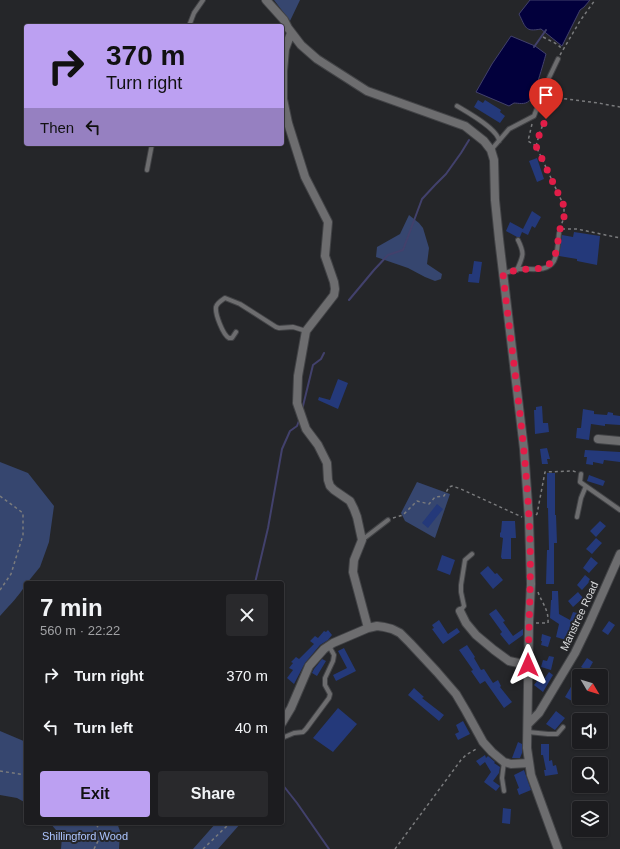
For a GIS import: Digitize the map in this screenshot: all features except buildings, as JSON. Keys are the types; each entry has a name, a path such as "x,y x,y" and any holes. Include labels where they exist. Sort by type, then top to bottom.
{"street":[{"path":"266,0 284,20 301,45 317,59 367,91 465,126 484,141 491,150 494,160 495,200 524,449 530,584 527,748 531,775 558,849"},
{"path":"284,60 285,49 291,32"},
{"path":"284,99 288,123 305,177 328,222 325,256 334,282 335,290 334,295 306,331 298,376 298,403 306,429 325,459 330,486 350,501 360,526 362,540 354,560 353,572 368,628"},
{"path":"598,438 620,441"},
{"name":"Manstree Road","path":"528,728 539,713 575,653 620,554"},
{"path":"460,612 466,623 476,635 494,650 509,661 528,665"},
{"path":"284,720 291,708 309,666 320,653 333,643 368,628 384,626 400,633 410,642 456,694 483,742 492,752 504,762 511,764 529,763"}],"lane":[{"path":"189,24 203,0"},
{"path":"491,150 509,129 534,116 547,82 558,59"},
{"path":"457,106 487,125 499,138 499,141"},
{"path":"146,170 152,146"},
{"path":"503,274 517,270 544,268 553,261 560,231"},
{"path":"517,270 523,256 522,247 518,240"},
{"path":"236,332 232,338 229,338 226,337 221,328 216,307 225,298 240,304 276,327 293,328 306,331"},
{"path":"581,474 580,482 620,510"},
{"path":"577,517 581,498 586,486"},
{"path":"362,540 388,520"},
{"path":"460,612 464,606 461,585 465,560 472,554"},
{"path":"284,737 294,733 303,732 328,701 330,694 325,685 325,678 333,661 334,655 329,646"},
{"path":"528,728 548,734 557,734 563,728"},
{"path":"504,762 502,778 504,791"}],"path":[{"path":"558,59 580,21 595,0"},
{"path":"543,37 558,44 563,50"},
{"path":"536,146 540,132 554,100 559,98 620,107"},
{"path":"534,116 528,141 536,146 564,206 564,217 560,231 578,229 620,238"},
{"path":"388,520 402,515 417,502 429,504 435,497 444,496 449,486 462,489 526,518 537,514 545,472 573,471 581,474"},
{"path":"0,496 23,513 23,535 11,574 0,590"},
{"path":"529,622 548,623 545,605 538,593 538,588"},
{"path":"394,849 414,825 432,798 461,760 483,742"},
{"path":"0,771 24,775"},
{"path":"94,849 101,835 97,825"},
{"path":"203,849 228,825"}],"green space":[{"path":"274,0 300,0 290,21"},
{"path":"409,215 423,228 429,248 427,264 442,274 441,279 435,281 408,268 376,257 377,247 400,234"},
{"path":"0,462 28,473 54,506 49,542 40,567 29,581 24,581 24,587 0,616"},
{"path":"417,482 450,494 435,538 405,521 401,513"},
{"name":"Shillingford Wood","path":"0,731 24,741 24,802 17,798 0,795"},
{"name":"Shillingford Wood","path":"52,825 118,825 120,831 119,849 61,849 62,837"},
{"path":"214,825 239,825 218,849 193,849"}],"shaded area":[{"path":"530,0 590,0 580,10 562,46 541,29 532,30 525,26 519,14"},
{"path":"511,36 535,46 546,54 536,86 529,101 524,103 514,103 509,106 476,92 492,64"}],"waterway":[{"path":"534,47 546,30"},
{"path":"349,300 388,255 403,250 422,199 446,174 469,140"},
{"path":"302,410 313,365 321,359 324,353"},
{"path":"255,581 268,528 282,449 290,431 297,426 300,418"},
{"path":"284,787 329,849"}],"route":[{"path":"528,665 530,608 529,519 524,449 503,274 517,270 544,268 553,261 557,249 559,232 564,217 564,206 536,146 546,119"}]}
